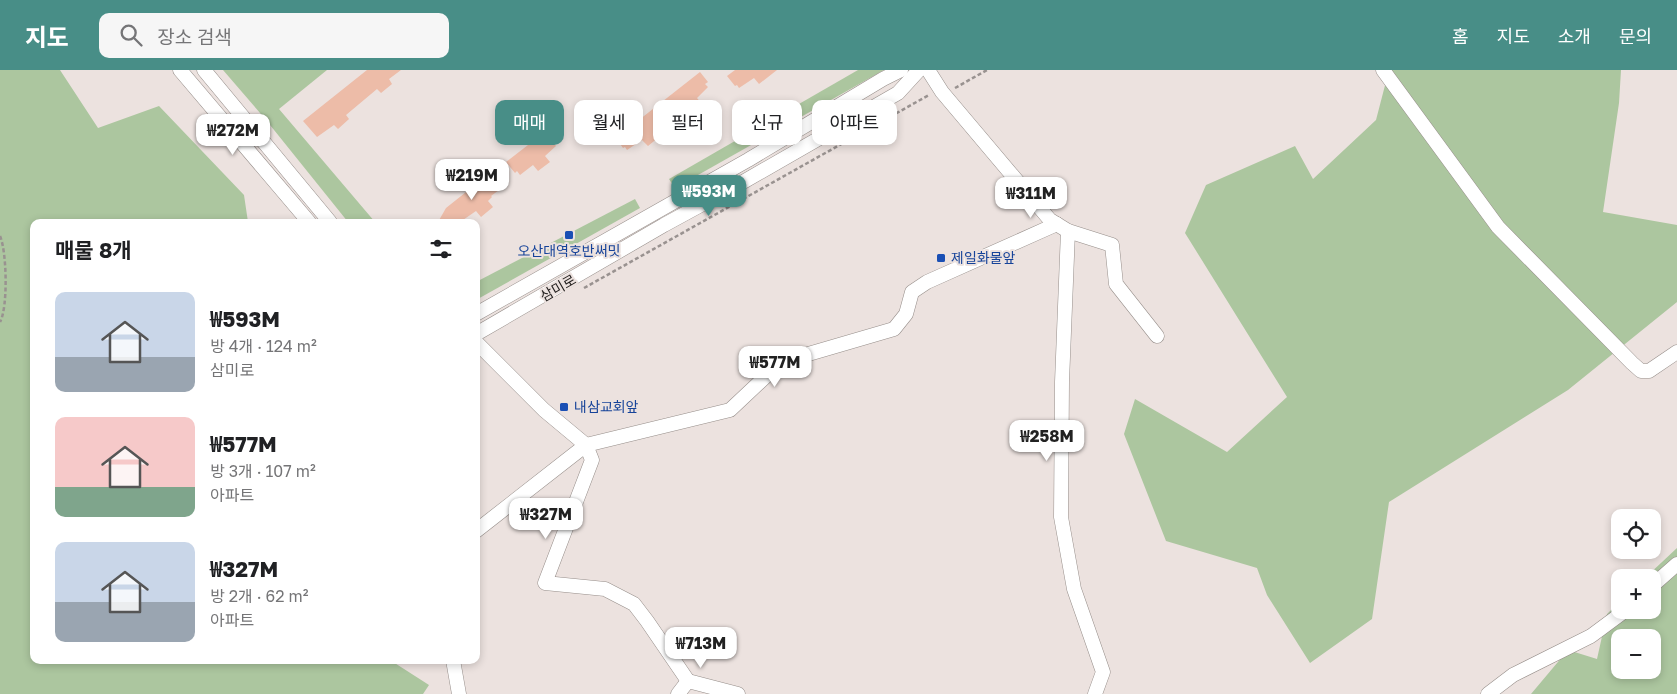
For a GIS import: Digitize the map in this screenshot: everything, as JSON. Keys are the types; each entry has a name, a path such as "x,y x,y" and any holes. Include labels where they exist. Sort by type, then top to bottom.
{"street":[{"path":"180,70 306,219"},
{"path":"204,70 328,219"},
{"name":"삼미로","path":"480,312 748,160 901,70"},
{"name":"삼미로","path":"480,332 898,93 919,70"},
{"path":"928,70 942,92 1050,220 1062,227 1112,245 1116,284 1157,336"},
{"path":"1383,70 1498,227 1632,363 1641,371 1649,371 1677,352"},
{"path":"480,528 586,445 730,410 781,362 894,328 906,314 912,292 927,282 1062,227"},
{"path":"1062,227 1061,517 1074,589 1103,672 1096,694"},
{"path":"480,346 544,410 586,445 592,460 545,583 605,589 634,604 688,681 738,694"},
{"path":"1661,578 1677,564"},
{"path":"1488,694 1513,675 1591,636 1614,619"},
{"path":"454,664 459,694"},
{"path":"678,694 688,681"}],"path":[{"path":"583,288 925,96 949,91 987,70"},
{"path":"0,236 4,256 5,288 3,317 0,322"}],"green space":[{"path":"0,70 60,70 98,128 159,106 244,195 248,219 30,219 30,664 396,664 429,685 423,694 0,694"},
{"path":"223,70 327,70 279,109 372,219 346,219"},
{"path":"858,70 884,70 831,100 812,100 812,111 802,116 802,102"},
{"path":"1389,70 1621,70 1619,103 1603,212 1677,225 1677,302 1568,390 1389,502 1372,619 1310,663 1267,595 1257,568 1166,541 1124,434 1135,399 1227,452 1287,397 1185,233 1206,185 1295,146 1313,179 1376,120"},
{"path":"732,143 732,145 751,145 675,188 669,179"},
{"path":"635,199 640,208 480,298 480,280"},
{"path":"1677,548 1677,694 1531,694 1568,650 1597,659 1607,614 1611,610 1611,619 1661,619 1661,569 1655,569"}],"building":[{"path":"367,70 401,70 389,79 392,84 381,93 377,89 346,115 349,119 338,129 334,125 317,137 303,121"},
{"path":"735,70 777,70 759,84 754,78 739,88 727,76"},
{"path":"700,72 708,82 705,84 708,87 697,98 699,100 664,100"},
{"path":"653,109 653,142 648,146 643,141 643,117"},
{"path":"528,145 556,146 545,156 550,162 538,171 533,165 520,175 517,171 515,173 506,162"},
{"path":"621,145 634,145 627,150 625,147 623,148"},
{"path":"490,173 499,184 496,186 499,190 488,201 493,207 481,217 476,211 464,219 440,219 446,208"}],"place":[{"name":"오산대역호반써밋","path":"569,235"},
{"name":"제일화물앞","path":"941,258"},
{"name":"내삼교회앞","path":"564,407"}]}
